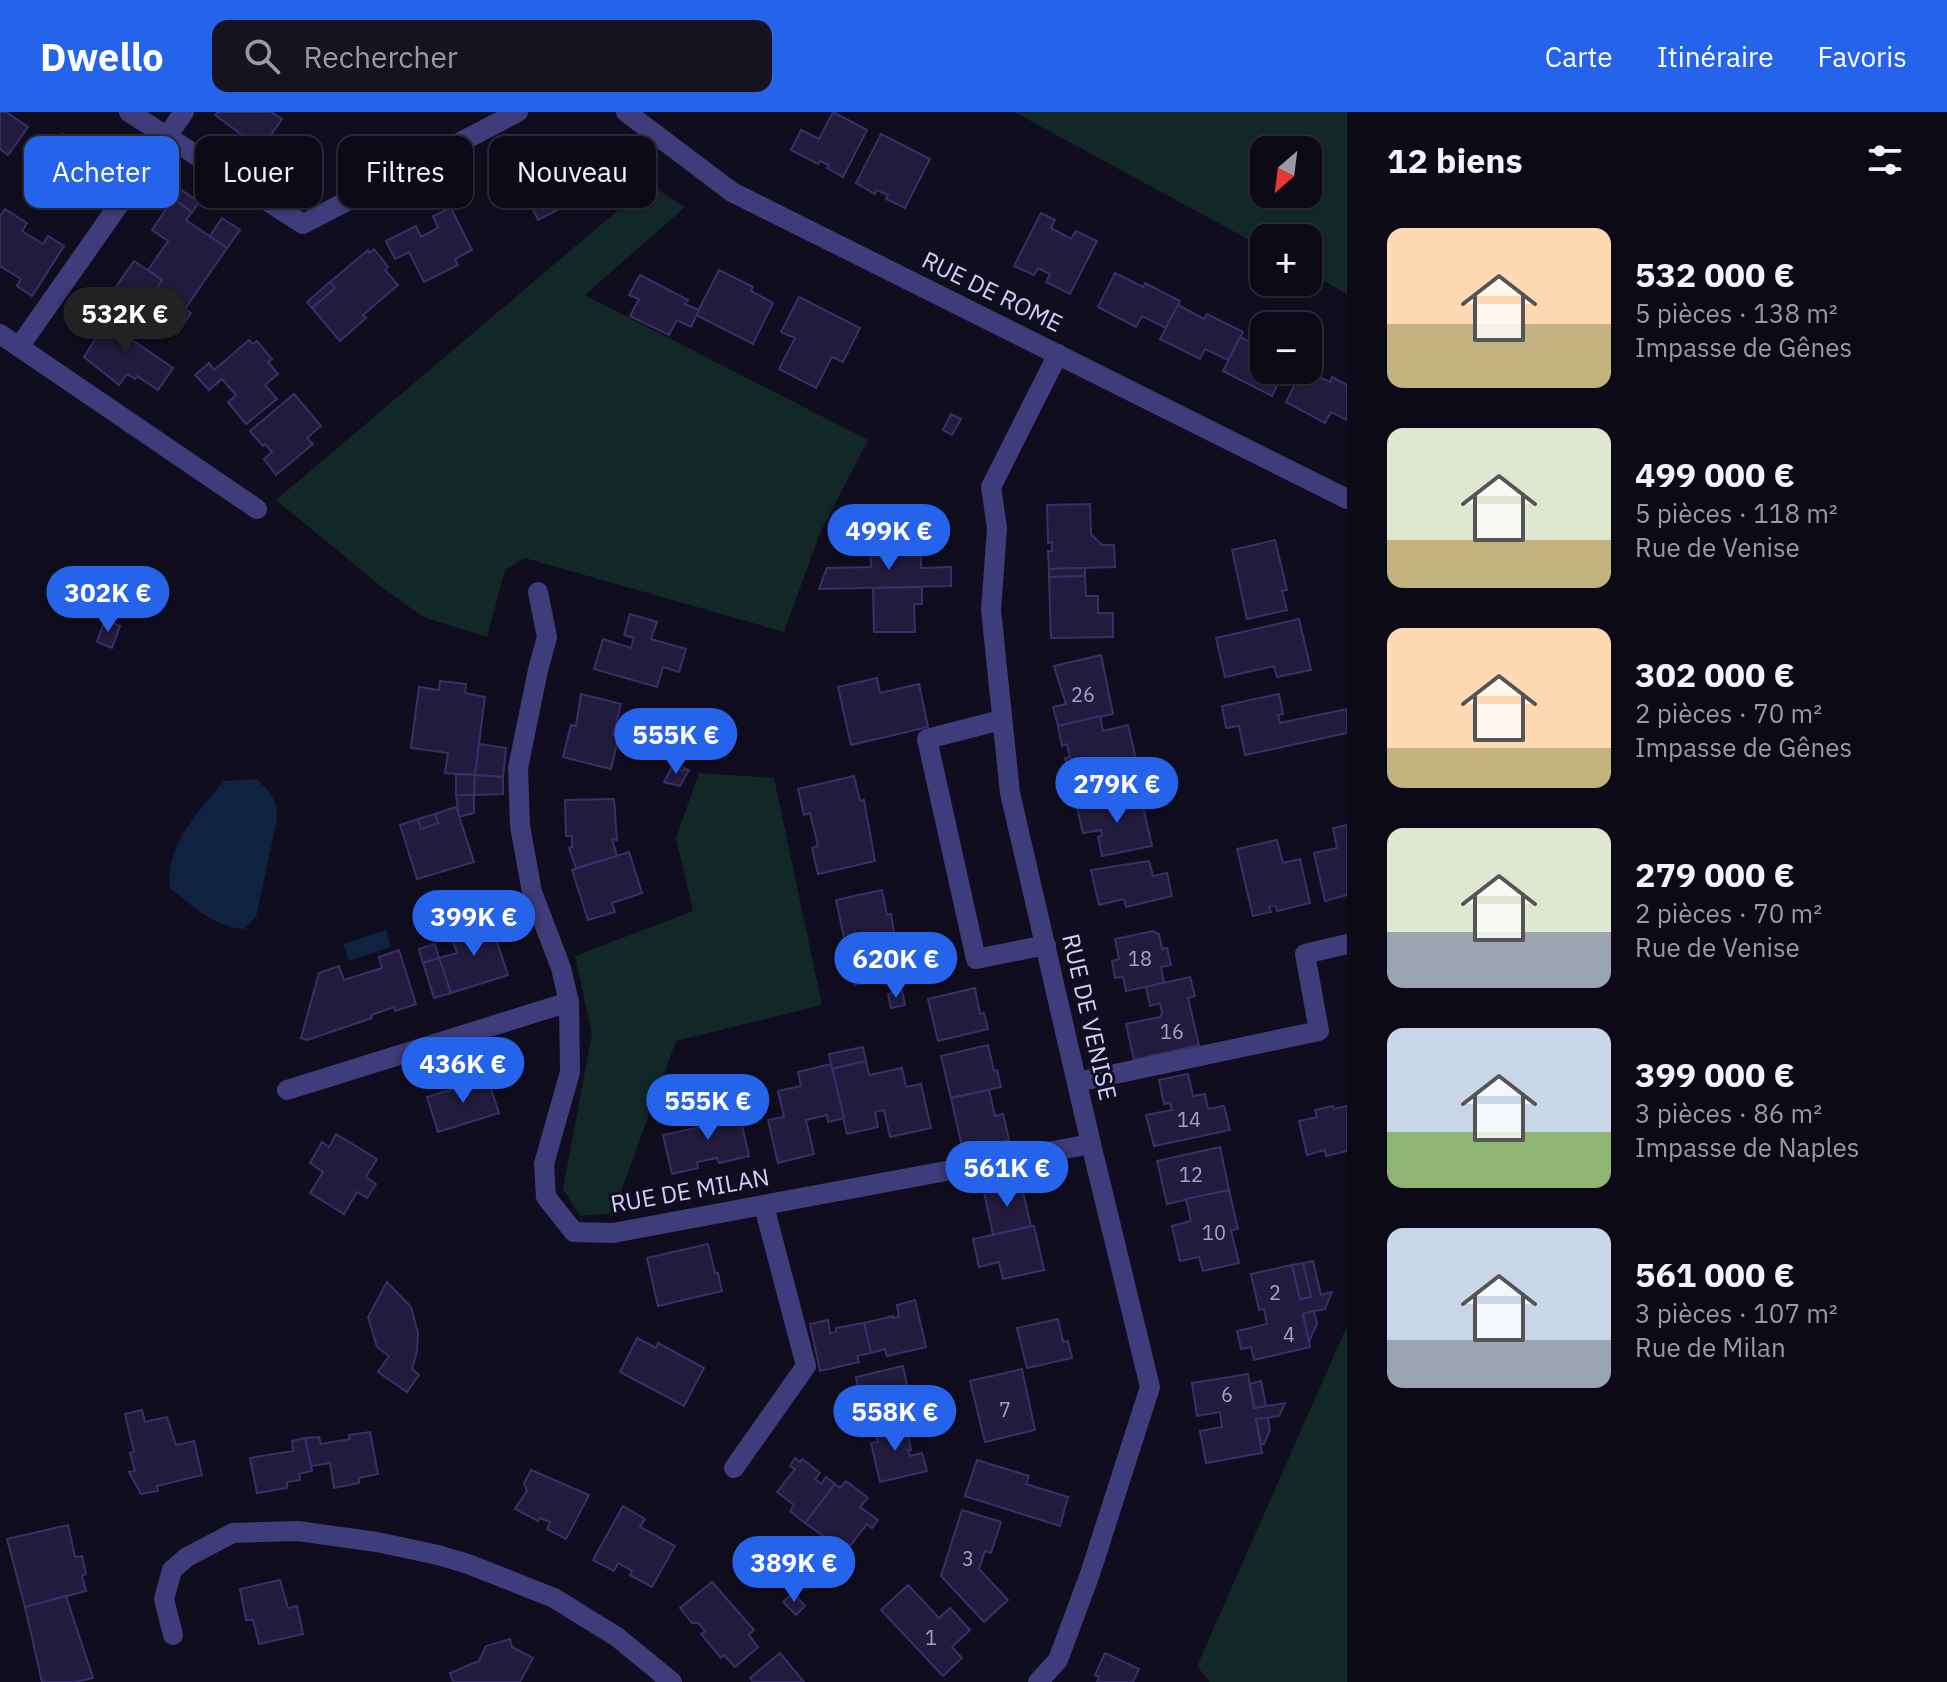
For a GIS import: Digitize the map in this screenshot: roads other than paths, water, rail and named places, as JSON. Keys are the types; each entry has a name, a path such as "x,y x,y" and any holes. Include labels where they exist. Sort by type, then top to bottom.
{"street":[{"path":"129,112 165,136"},
{"path":"167,136 184,112"},
{"path":"179,145 303,224 518,112"},
{"name":"RUE DE ROME","path":"626,112 732,192 1347,499"},
{"path":"19,347 116,208"},
{"path":"0,334 257,509"},
{"name":"RUE DE VENISE","path":"1038,1682 1058,1660 1090,1574 1150,1387 1010,793 991,610 997,528 991,487 1058,354"},
{"name":"RUE DE MILAN","path":"538,592 547,637 518,768 520,826 532,892 561,968 569,1002 570,1072 544,1164 546,1197 574,1232 613,1233 1091,1144"},
{"path":"1001,720 927,739 976,959 1046,945"},
{"path":"1077,1082 1319,1031 1305,954 1347,944"},
{"path":"287,1090 569,1002"},
{"path":"734,1468 806,1366 764,1206"},
{"path":"173,1635 164,1599 172,1570 187,1557 233,1533 298,1531 377,1542 438,1555 554,1598 617,1637 672,1682"}],"water":[{"path":"256,779 274,799 277,816 256,917 244,929 213,920 195,908 170,888 170,872 185,830 224,781"},
{"path":"386,930 391,947 349,961 343,944"}]}
